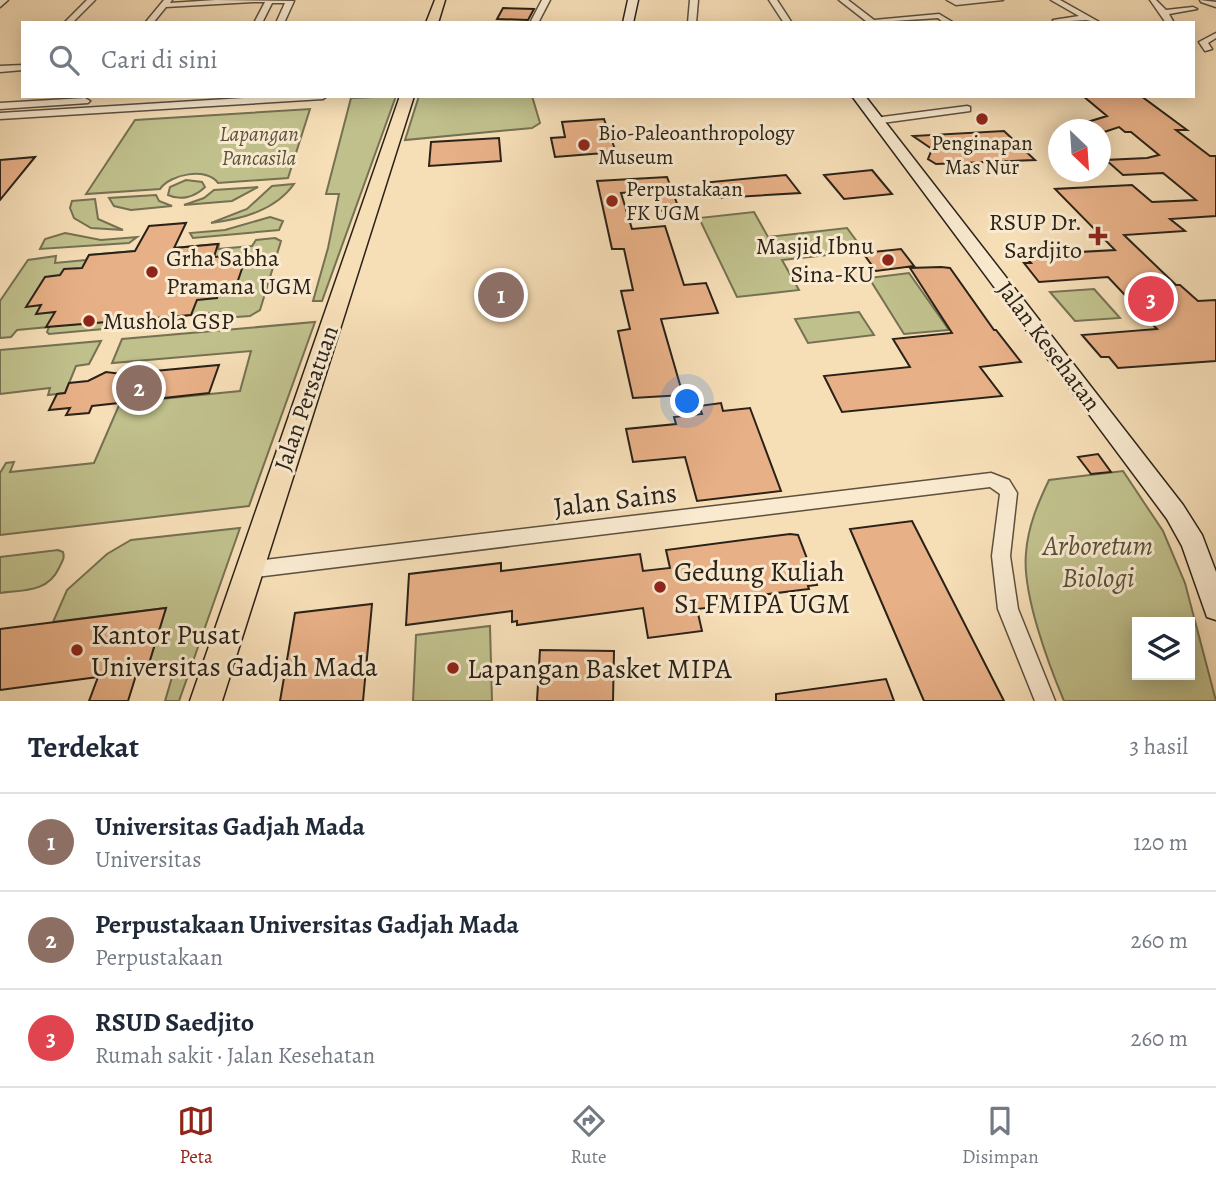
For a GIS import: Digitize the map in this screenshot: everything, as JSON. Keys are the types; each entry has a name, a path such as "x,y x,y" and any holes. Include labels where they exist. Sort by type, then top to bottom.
{"main road":[{"path":"433,21 440,0"},
{"name":"Jalan Persatuan","path":"206,701 406,98"}],"street":[{"path":"0,5 4,0"},
{"path":"70,21 91,0"},
{"path":"151,21 166,2 290,0 281,21"},
{"path":"535,21 546,0"},
{"path":"628,21 633,0"},
{"path":"692,21 694,0"},
{"path":"773,0 787,21"},
{"path":"843,0 869,21"},
{"path":"951,0 956,3 999,0"},
{"path":"1055,0 1094,21"},
{"path":"1204,0 1216,5"},
{"path":"259,21 269,1"},
{"path":"1153,2 1169,21"},
{"path":"1164,12 1193,9"},
{"path":"882,21 939,16 947,21"},
{"path":"1057,20 1087,17"},
{"path":"1208,49 1203,42 1216,36"},
{"path":"0,69 21,67"},
{"path":"0,116 271,98"},
{"path":"0,106 87,99"},
{"path":"77,111 87,99"},
{"name":"Jalan Kesehatan","path":"864,99 900,146"},
{"name":"Jalan Kesehatan","path":"864,99 1085,387 1192,521 1205,542 1216,570"},
{"path":"882,120 967,109"},
{"name":"Jalan Kesehatan","path":"1085,387 1181,521 1196,552 1216,608"},
{"name":"Jalan Sains","path":"248,570 987,480 1003,485 1008,490 1001,556 1008,609 1045,701"}],"green space":[{"path":"351,98 395,98 322,301 313,301 339,194 326,194"},
{"path":"418,98 533,98 540,123 532,128 405,140"},
{"name":"Lapangan Pancasila","path":"310,109 288,178 218,183 206,175 189,174 172,179 160,189 86,194 135,120"},
{"path":"186,180 202,182 205,187 188,197 168,195 170,187"},
{"path":"294,184 277,201 257,212 211,223 247,209 272,186"},
{"path":"258,187 232,201 184,205 204,198 214,190"},
{"path":"156,195 159,201 172,206 131,210 114,206 109,198"},
{"path":"95,199 98,219 123,230 91,228 74,218 70,208 72,201"},
{"path":"754,212 768,237 847,228 864,251 782,260 799,290 737,297 699,218"},
{"path":"270,217 283,221 279,230 193,238 190,233 225,230"},
{"path":"65,233 101,240 137,237 129,243 40,249 45,239"},
{"name":"Grha Sabha Pramana UGM","path":"275,238 281,241 260,310 250,316 223,318 223,312 187,315 180,322 49,334 49,327 17,330 11,337 0,338 0,301 28,260 56,256 55,263 86,260 89,255 219,244 218,249 252,246 256,240"},
{"path":"909,273 949,330 904,334 869,278"},
{"path":"1094,289 1120,318 1075,321 1050,292"},
{"path":"859,312 874,335 808,343 795,319"},
{"path":"315,322 249,506 0,535 0,473 6,463 14,462 10,472 94,463 120,403 240,391 251,351 112,363 122,339"},
{"path":"101,341 89,364 76,366 65,393 48,395 50,388 0,394 0,350"},
{"name":"Arboretum Biologi","path":"1123,471 1163,531 1185,583 1194,617 1132,617 1132,680 1195,680 1195,621 1216,701 1064,701 1038,628 1028,588 1027,543 1037,506 1049,480"},
{"path":"240,528 179,701 165,701 175,667 147,670 166,608 53,622 67,590 107,554 131,540"},
{"path":"58,550 63,552 63,558 49,582 26,590 0,593 0,557"},
{"name":"Lapangan Basket MIPA","path":"490,626 492,701 413,701 416,635"}],"building":[{"path":"503,8 534,9 528,20 497,19"},
{"path":"1085,98 1144,98 1187,130 1176,130 1210,156 1216,156 1216,216 1170,219 1185,231 1124,235 1176,285 1180,285 1198,301 1216,300 1216,361 1118,368 1109,357 1101,357 1082,335 1157,329 1108,277 1039,282 1024,263 1031,263 1024,255 1115,250 1055,189 1132,185 1152,202 1196,200 1163,173 1123,175 1111,164 1111,160 1159,155 1131,132 1125,132 1119,127 1111,130 1111,119 1097,119 1107,116"},
{"path":"604,119 616,152 555,157 551,138 565,137 562,122"},
{"path":"1004,131 1035,160 936,164 928,159 932,149 913,136"},
{"path":"499,138 501,161 429,166 431,142"},
{"path":"35,157 0,200 0,160"},
{"path":"872,170 892,194 844,199 824,175"},
{"path":"786,175 800,193 719,198 711,182"},
{"path":"667,177 679,209 659,211 651,191 621,193 632,229 665,226 684,285 706,283 718,313 661,319 683,395 633,398 618,331 630,329 621,291 633,290 624,249 612,249 597,181"},
{"name":"Grha Sabha Pramana UGM","path":"186,223 174,248 218,244 214,257 232,255 230,262 245,260 235,289 219,290 217,298 197,300 191,315 46,327 55,312 36,314 41,305 26,307 45,277 60,275 64,269 82,268 89,255 135,251 149,226"},
{"name":"Masjid Ibnu Sina-KU","path":"901,249 914,266 876,271 863,253"},
{"path":"910,268 950,268 994,330 1021,362 980,367 1002,396 842,412 824,376 910,367 893,339 952,333"},
{"path":"219,365 209,393 92,406 89,413 66,415 70,408 49,410 57,394 65,393 69,383 88,381 106,372 122,374"},
{"path":"721,403 723,411 750,408 781,491 697,501 685,457 633,462 626,429 676,424 674,417 702,414 699,406"},
{"path":"1098,454 1111,472 1091,474 1078,457"},
{"path":"912,521 1004,701 924,701 850,529"},
{"name":"Gedung Kuliah S1 FMIPA UGM","path":"798,535 817,585 808,586 809,589 729,599 730,605 697,609 702,631 648,638 643,608 517,625 517,621 512,622 512,611 406,625 409,574 501,563 501,571 640,554 643,571 670,568 666,550"},
{"path":"372,604 363,701 280,701 295,613"},
{"name":"Kantor Pusat Universitas Gadjah Mada","path":"166,608 147,670 137,672 128,701 89,701 98,677 0,690 0,629"},
{"path":"540,650 614,651 613,701 537,701"},
{"path":"886,679 894,701 776,701 776,694"}],"waterway":[{"path":"1211,0 1216,2"}],"place":[{"name":"Penginapan Mas Nur","path":"982,119"},
{"name":"Bio-Paleoanthropology Museum","path":"584,145"},
{"name":"Perpustakaan FK UGM","path":"612,201"},
{"name":"RSUP Dr. Sardjito","path":"1098,236"},
{"name":"Masjid Ibnu Sina-KU","path":"888,260"},
{"name":"Grha Sabha Pramana UGM","path":"152,272"},
{"name":"Universitas Gadjah Mada","path":"501,295"},
{"name":"RSUD Saedjito","path":"1151,299"},
{"name":"Mushola GSP","path":"89,321"},
{"name":"Perpustakaan Universitas Gadjah Mada","path":"139,388"},
{"name":"Gedung Kuliah S1 FMIPA UGM","path":"660,587"},
{"name":"Kantor Pusat Universitas Gadjah Mada","path":"77,650"},
{"name":"Lapangan Basket MIPA","path":"453,668"}]}
